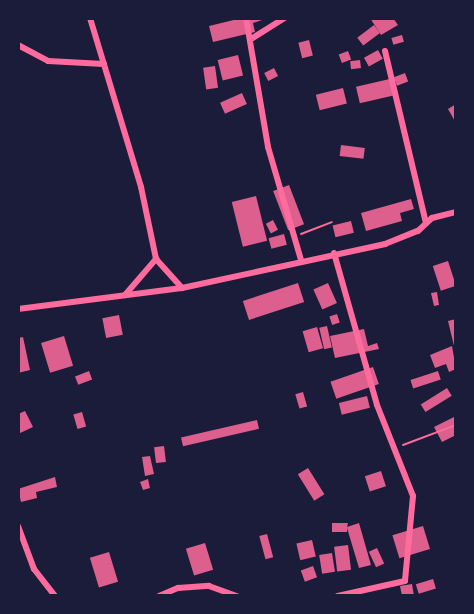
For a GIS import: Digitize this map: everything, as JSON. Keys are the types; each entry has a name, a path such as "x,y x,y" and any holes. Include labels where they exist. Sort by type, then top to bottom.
{"street":[{"path":"90,18 141,187 156,259 182,288"},
{"path":"246,18 268,147 301,260"},
{"path":"251,39 285,18"},
{"path":"18,45 48,61 104,64"},
{"path":"385,51 426,224"},
{"path":"18,309 182,288 301,260 386,244 443,214 456,212"},
{"path":"334,253 377,405 413,496 408,574 401,584 338,596"},
{"path":"125,296 156,259"},
{"path":"18,526 34,569 55,596"},
{"path":"159,596 178,588 209,586 237,596"}],"path":[{"path":"293,237 332,222"},
{"path":"394,445 456,425"}],"building":[{"path":"242,18 262,20 253,23 255,32 213,42 209,26"},
{"path":"370,18 393,18 398,25 381,35"},
{"path":"374,25 380,33 363,46 357,38"},
{"path":"402,35 404,42 393,45 391,38"},
{"path":"309,40 313,56 302,58 298,43"},
{"path":"378,50 383,59 369,67 364,58"},
{"path":"348,51 351,59 342,63 339,55"},
{"path":"238,55 243,75 223,80 218,60"},
{"path":"360,60 361,68 351,69 350,61"},
{"path":"215,66 218,88 206,89 203,68"},
{"path":"274,68 278,76 268,81 264,73"},
{"path":"405,73 408,81 397,86 394,77"},
{"path":"394,78 398,95 360,103 356,87"},
{"path":"343,88 347,104 320,110 316,95"},
{"path":"242,93 247,104 225,114 220,103"},
{"path":"456,104 456,123 448,109"},
{"path":"341,145 365,148 363,159 340,156"},
{"path":"289,185 304,224 288,230 273,191"},
{"path":"256,196 267,241 243,247 232,202"},
{"path":"411,199 414,209 400,213 402,221 366,231 361,213"},
{"path":"273,220 278,230 271,233 266,224"},
{"path":"351,221 354,233 335,237 333,226"},
{"path":"284,234 287,245 271,249 269,238"},
{"path":"448,261 456,286 441,291 433,266"},
{"path":"298,283 304,302 249,320 243,301"},
{"path":"328,283 337,303 322,310 313,290"},
{"path":"437,292 439,305 434,306 431,293"},
{"path":"337,314 340,323 332,325 329,316"},
{"path":"119,315 123,335 106,338 102,318"},
{"path":"456,319 456,350 455,350 448,321"},
{"path":"327,326 332,347 324,349 319,328"},
{"path":"317,327 323,348 309,352 303,331"},
{"path":"364,329 368,346 377,343 379,349 335,358 330,336"},
{"path":"64,336 73,366 50,373 41,343"},
{"path":"23,337 30,370 18,373 18,338"},
{"path":"452,346 456,369 449,372 446,364 435,368 430,355"},
{"path":"373,367 379,384 336,399 330,382"},
{"path":"89,371 92,379 78,385 75,376"},
{"path":"438,371 441,380 413,389 410,380"},
{"path":"447,388 452,396 425,412 421,404"},
{"path":"303,392 307,406 299,409 295,394"},
{"path":"367,396 370,408 342,415 339,403"},
{"path":"25,411 33,427 18,434 18,414"},
{"path":"82,412 86,426 77,429 73,414"},
{"path":"456,416 456,435 442,442 434,427"},
{"path":"257,420 259,429 183,446 181,438"},
{"path":"164,446 166,462 156,463 154,447"},
{"path":"150,456 154,474 145,476 142,457"},
{"path":"308,468 324,494 314,501 298,474"},
{"path":"381,471 386,486 370,491 365,476"},
{"path":"55,477 57,487 36,492 37,498 21,502 18,489"},
{"path":"148,479 150,488 143,490 140,482"},
{"path":"332,523 348,523 347,527 359,523 371,565 359,568 347,528 347,532 332,532"},
{"path":"423,526 430,549 399,558 392,535"},
{"path":"267,534 273,557 265,559 259,536"},
{"path":"312,540 316,557 300,560 296,544"},
{"path":"205,543 213,570 194,576 186,549"},
{"path":"348,545 351,570 337,572 334,547"},
{"path":"377,548 384,563 376,567 369,552"},
{"path":"109,552 118,582 99,587 90,558"},
{"path":"332,553 335,572 322,574 319,555"},
{"path":"313,566 317,577 305,582 301,570"},
{"path":"433,579 436,589 419,594 416,584"},
{"path":"412,584 414,596 402,596 400,586"}]}
